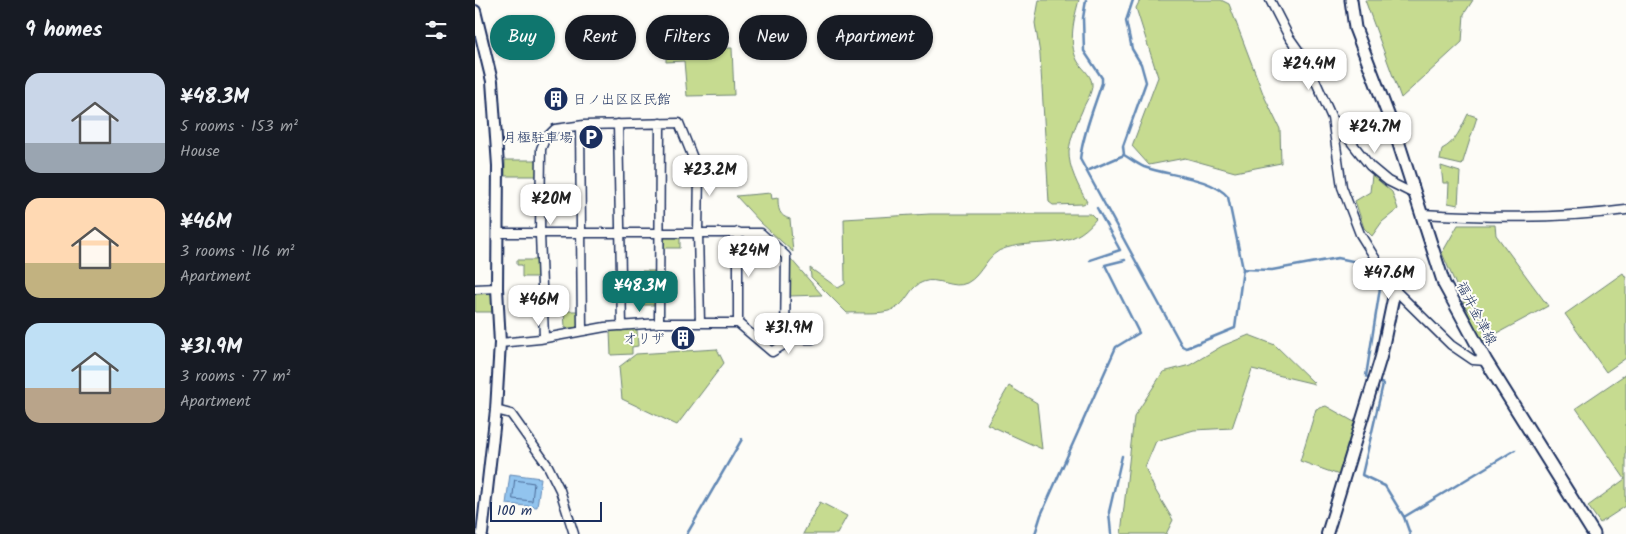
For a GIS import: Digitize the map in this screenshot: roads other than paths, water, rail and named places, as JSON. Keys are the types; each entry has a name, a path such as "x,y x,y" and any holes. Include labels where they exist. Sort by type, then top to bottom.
{"main road":[{"name":"福井金津線","path":"1351,0 1355,28 1397,138 1444,284 1486,361 1594,534"}],"street":[{"path":"1270,0 1279,20 1313,73 1332,118 1342,187 1360,234 1395,290 1451,345 1473,360 1486,361"},
{"path":"475,11 492,81 498,166 497,288 500,343 496,410 482,534"},
{"path":"1332,118 1370,166 1388,181 1415,194"},
{"path":"659,323 660,123"},
{"path":"544,337 540,234 541,149 545,140 555,129 581,126 679,123 699,173 697,232 700,323"},
{"path":"618,124 622,326"},
{"path":"581,126 580,233 582,330"},
{"path":"1422,214 1503,217 1602,213 1626,210"},
{"path":"738,232 738,323"},
{"path":"497,233 761,233 786,256 785,344 772,352 738,323 659,323 622,326 582,330 540,339 500,343"},
{"path":"475,288 497,288"},
{"path":"1327,534 1366,412 1381,357 1395,290"},
{"path":"785,339 813,339 814,325"},
{"path":"496,410 511,414 548,466 560,490 573,534"}],"water":[{"path":"510,474 541,478 537,507 506,504"}],"waterway":[{"path":"1086,0 1083,18 1084,51 1102,78 1102,83 1086,130 1080,159 1182,346 1186,348 1235,328 1243,269"},
{"path":"1133,0 1126,21 1132,49 1141,64 1146,82 1123,146 1124,155 1144,167 1201,181 1221,190 1228,197 1243,269 1272,270 1338,258 1367,264 1381,282 1366,376 1371,379"},
{"path":"1087,171 1124,155"},
{"path":"1090,260 1120,250 1097,208"},
{"path":"1035,534 1041,515 1116,347 1139,333 1105,265 1125,260"},
{"path":"1376,381 1383,384 1362,475 1385,486 1404,517 1410,534"},
{"path":"687,534 742,439"},
{"path":"1404,517 1515,450"},
{"path":"1111,534 1109,512 1122,456"}],"place":[{"name":"日ノ出区区民館","path":"556,99"},
{"name":"月極駐車場","path":"591,137"},
{"name":"オリザ","path":"683,338"}]}
